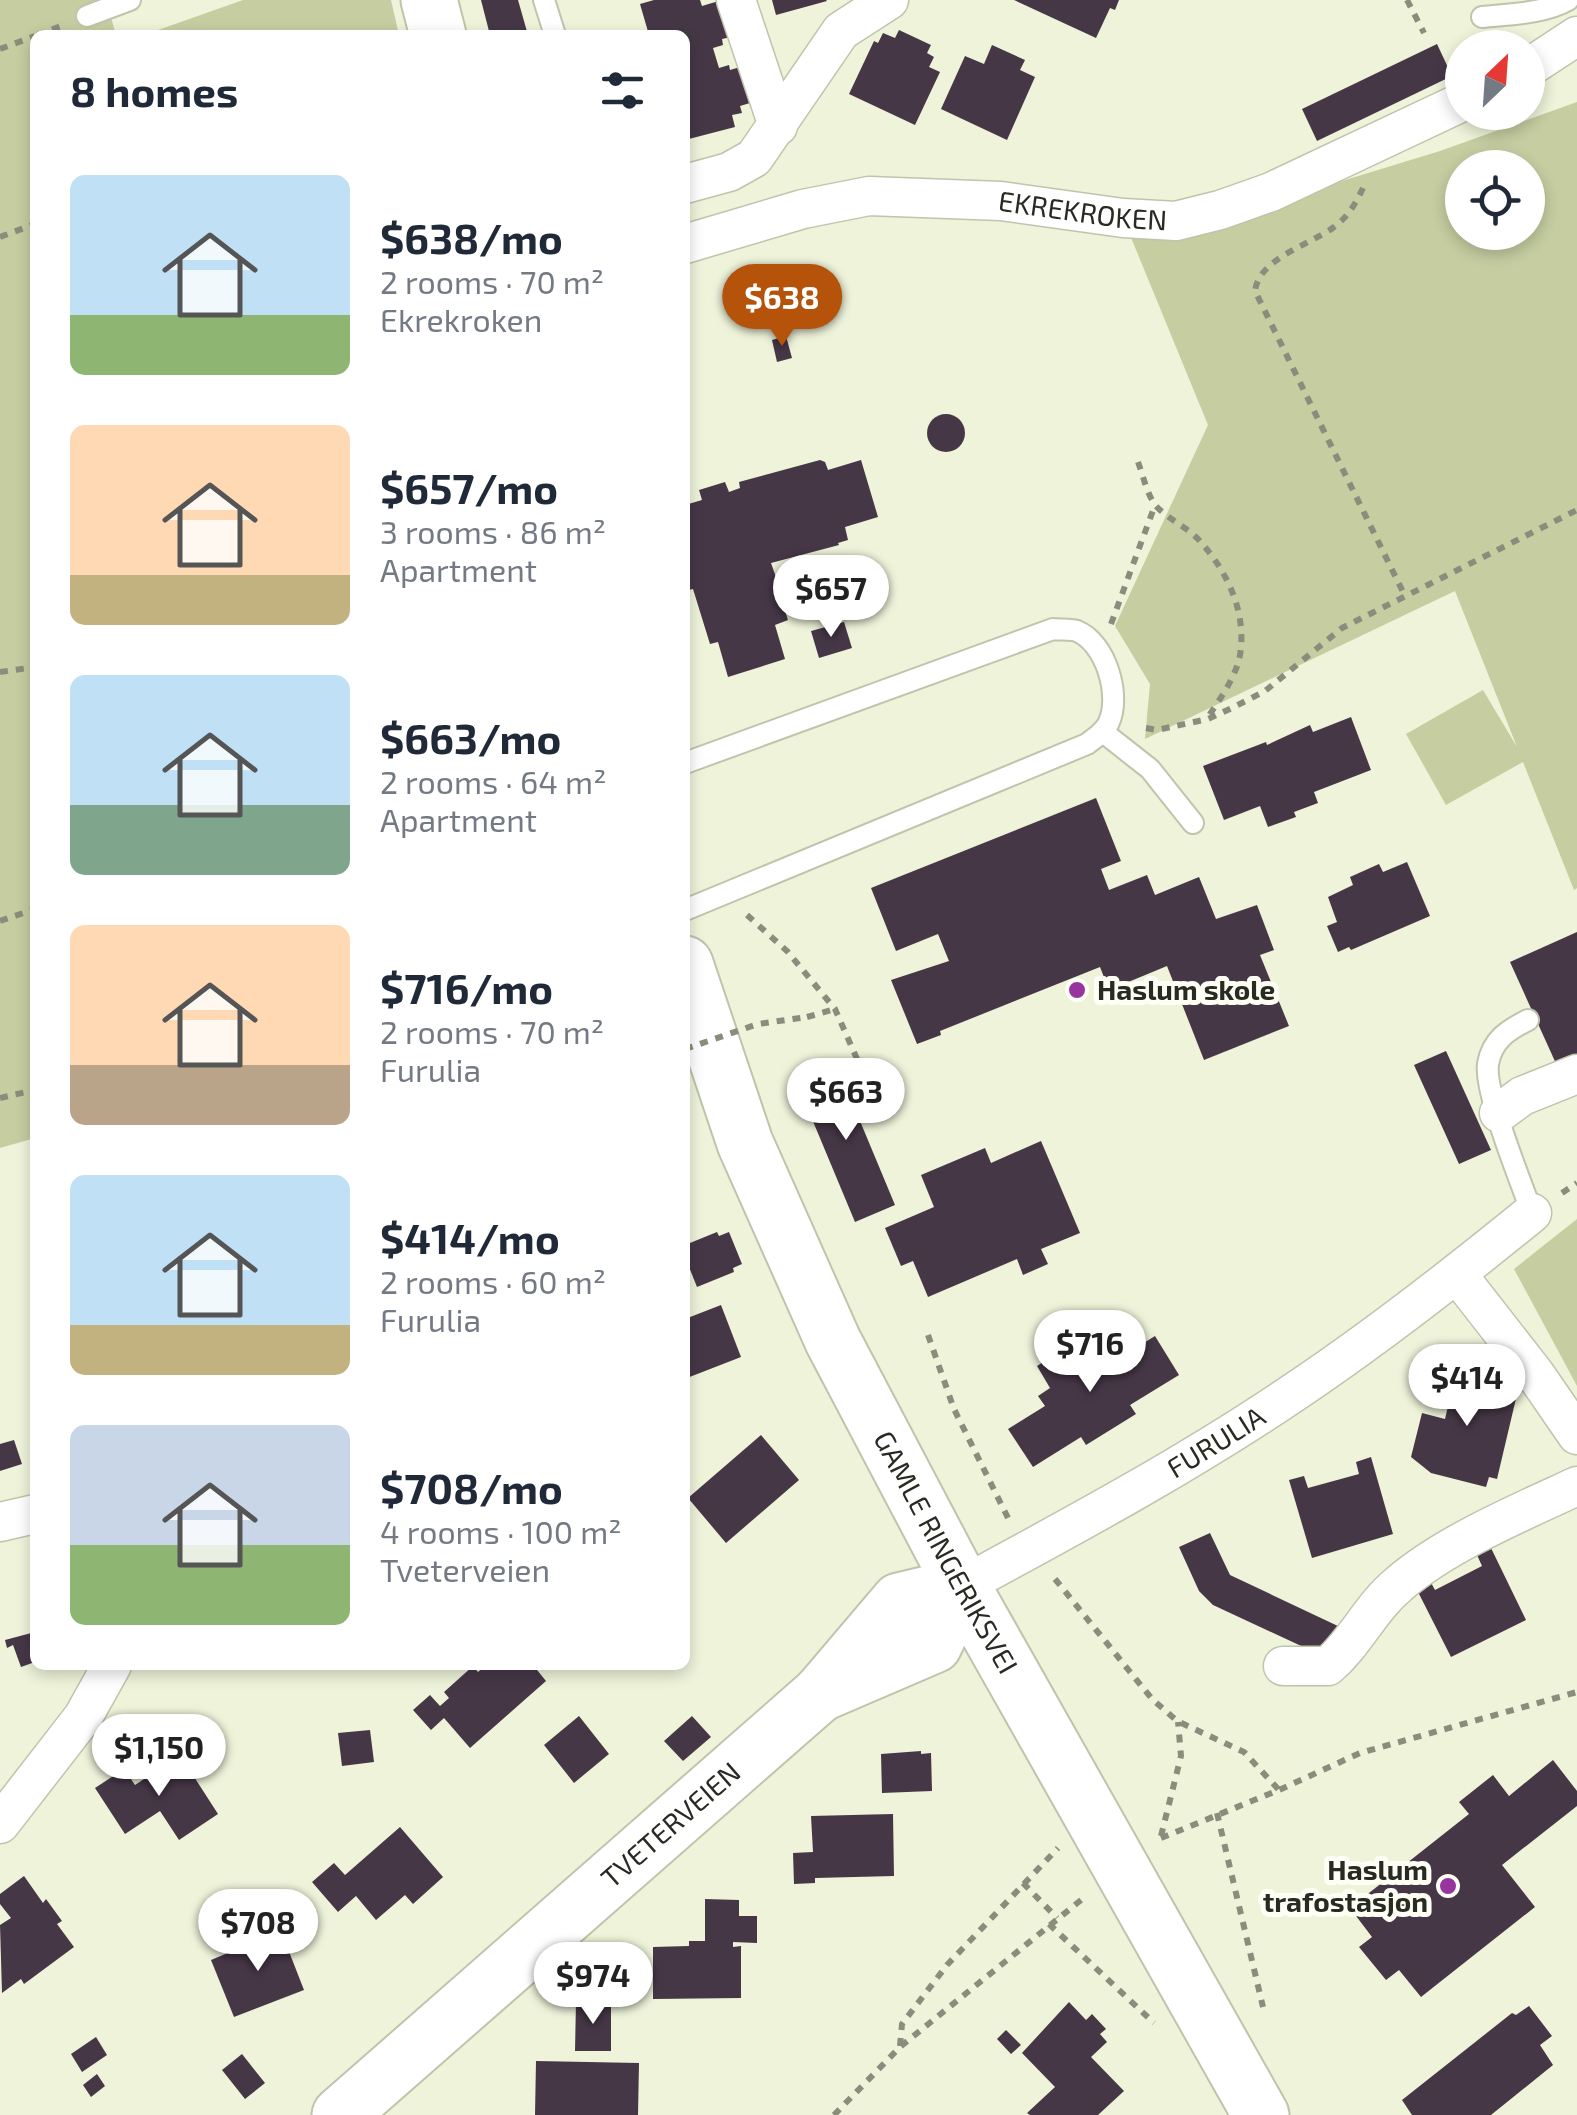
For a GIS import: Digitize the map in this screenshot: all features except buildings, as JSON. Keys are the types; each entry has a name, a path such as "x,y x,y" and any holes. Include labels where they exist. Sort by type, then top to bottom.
{"main road":[{"path":"429,0 437,30"},
{"name":"GAMLE RINGERIKSVEI","path":"690,984 746,1143 833,1341 962,1586 1261,2115"},
{"name":"TVETERVEIEN","path":"340,2115 820,1694 899,1601 962,1586"}],"street":[{"path":"736,0 778,126"},
{"path":"690,183 729,172 754,158 841,31 879,3"},
{"path":"1545,57 1577,36"},
{"name":"EKREKROKEN","path":"690,243 803,209 869,196 982,200 1176,221 1271,192 1445,110"},
{"path":"1499,1113 1522,1096 1577,1074"},
{"name":"FURULIA","path":"962,1586 1030,1550 1296,1392 1457,1274 1532,1213"},
{"path":"1457,1274 1536,1374 1577,1435"},
{"path":"1283,1666 1328,1666 1348,1648 1367,1616 1399,1584 1424,1566 1577,1486"},
{"path":"0,1522 30,1515"},
{"path":"0,1824 83,1716 109,1670"}],"lane":[{"path":"87,16 130,0"},
{"path":"544,0 553,30"},
{"path":"1482,18 1543,9 1568,0"},
{"path":"690,761 1054,629 1077,631 1097,646 1113,686 1107,726 1087,744 690,908"},
{"path":"1107,726 1150,769 1194,824"},
{"name":"FURULIA","path":"1528,1020 1505,1031 1489,1060 1488,1077 1505,1141 1532,1213"}],"path":[{"path":"1407,0 1424,33"},
{"path":"0,49 30,38"},
{"path":"1364,149 1363,190 1351,211 1336,226 1268,267 1256,278 1255,291 1404,594"},
{"path":"0,236 30,226"},
{"path":"1138,462 1155,505 1197,538 1222,568 1236,597 1240,656 1208,718"},
{"path":"1097,646 1111,624 1155,505"},
{"path":"1107,726 1156,730 1208,718 1265,691 1342,628 1577,510"},
{"path":"0,672 30,670"},
{"path":"724,894 787,951 836,1009 857,1058"},
{"path":"0,921 30,912"},
{"path":"690,1047 758,1024 836,1009"},
{"path":"0,1098 30,1091"},
{"path":"928,1335 954,1409 1008,1519 1030,1550 1152,1699 1178,1720 1244,1752 1279,1790"},
{"path":"1178,1720 1181,1756 1160,1838 1360,1753 1577,1692"},
{"path":"1217,1814 1263,2006"},
{"path":"900,2047 902,2024 936,1980 1059,1846"},
{"path":"1023,1883 1057,1918"},
{"path":"834,2115 900,2047 1086,1896"},
{"path":"1049,1924 1162,2030"}],"green space":[{"path":"0,0 106,0 115,30 30,30 30,1139 0,1148"},
{"path":"243,0 391,0 398,30 158,30"},
{"path":"1577,102 1574,890 1523,762 1446,805 1406,734 1483,690 1517,747 1455,591 1145,739 1150,684 1115,626 1208,425 1123,218 1227,216 1499,130 1545,130 1545,113"},
{"path":"1577,1219 1577,1386 1514,1269"}],"place":[{"name":"Haslum skole","path":"1077,990"},
{"name":"Haslum trafostasjon","path":"1448,1886"}]}
